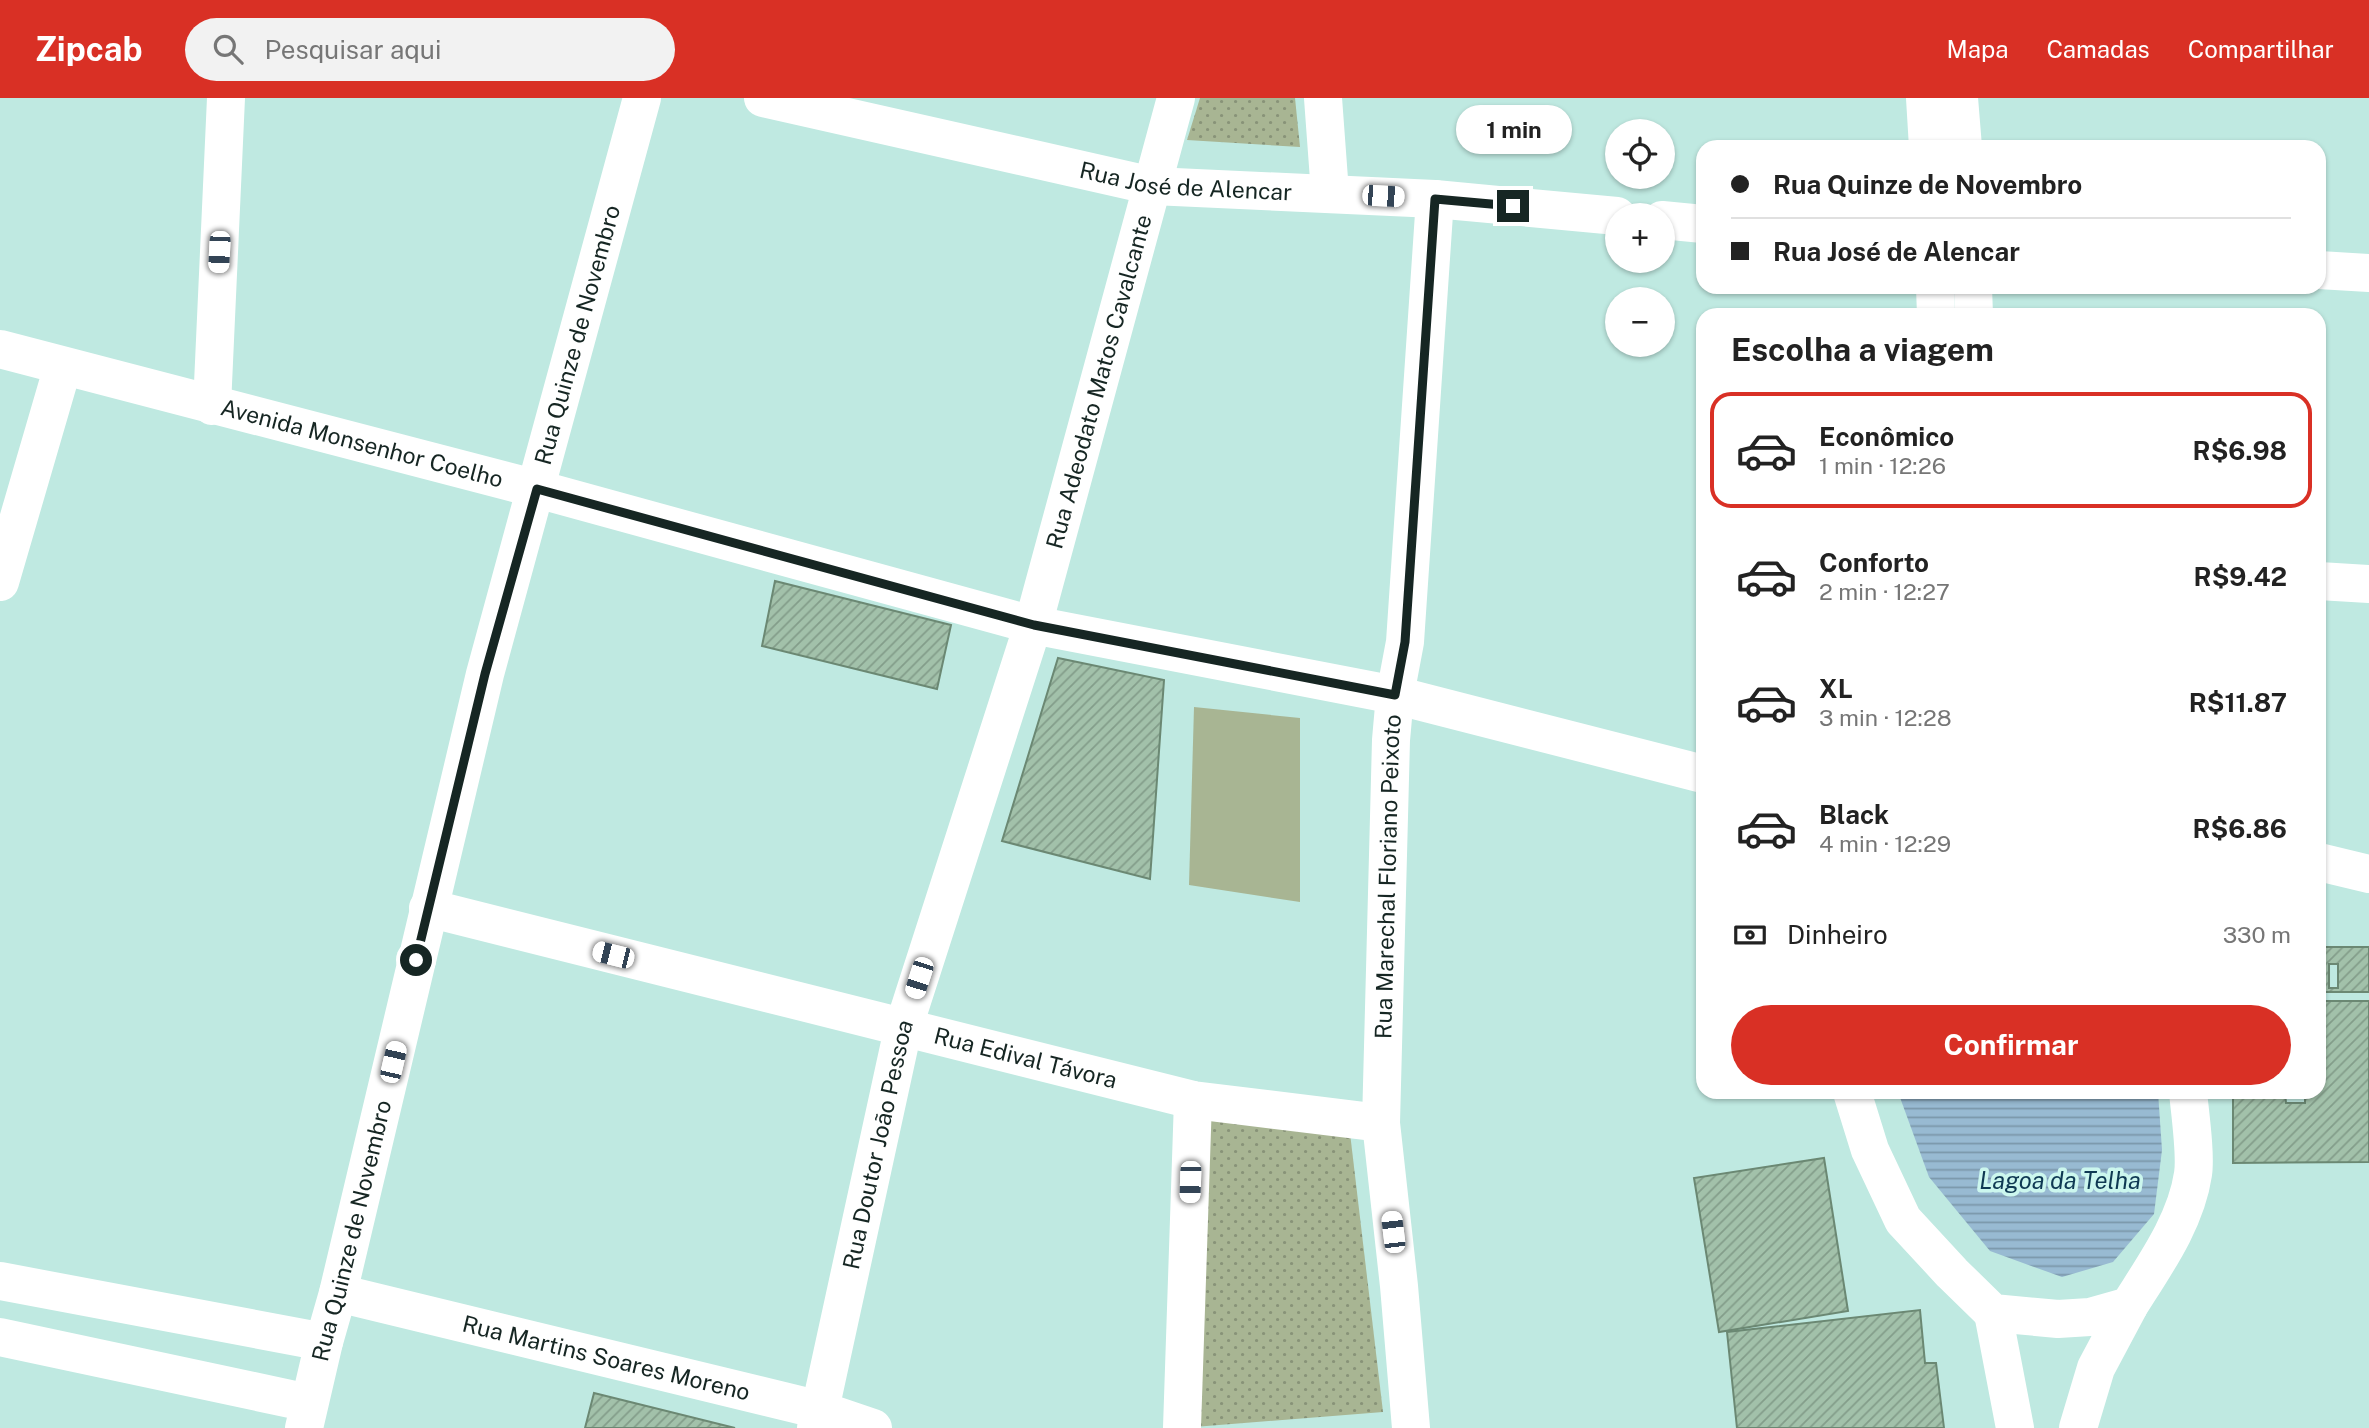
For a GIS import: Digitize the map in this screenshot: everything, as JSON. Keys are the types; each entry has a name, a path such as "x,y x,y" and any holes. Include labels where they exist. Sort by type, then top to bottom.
{"street":[{"path":"212,406 226,98"},
{"name":"Rua Quinze de Novembro","path":"307,1415 485,674 642,98"},
{"name":"Rua José de Alencar","path":"763,98 1153,186 1435,199 1605,215"},
{"name":"Rua Adeodato Matos Cavalcante","path":"1034,625 1177,98"},
{"path":"1323,98 1330,193"},
{"path":"1925,98 1928,140"},
{"path":"1959,98 1962,140"},
{"name":"Rua Marechal Floriano Peixoto","path":"1411,1428 1381,1123 1391,740 1395,695 1405,642 1435,199"},
{"path":"1675,221 1696,223"},
{"path":"2326,270 2369,273"},
{"name":"Avenida Monsenhor Coelho","path":"0,349 537,489 1034,625 1395,695 1696,772"},
{"path":"0,582 63,366"},
{"path":"2326,581 2369,584"},
{"name":"Rua Doutor João Pessoa","path":"818,1419 903,1029 1034,625"},
{"path":"2326,864 2369,874"},
{"name":"Rua Edival Távora","path":"428,908 1193,1100 1381,1123"},
{"path":"1854,1099 1870,1150 1903,1220 1993,1313 2015,1428"},
{"path":"2078,1428 2096,1368 2129,1306 2168,1244 2181,1214 2194,1173 2189,1099"},
{"path":"1182,1428 1193,1100"},
{"path":"0,1281 324,1342"},
{"name":"Rua Martins Soares Moreno","path":"338,1293 818,1419 873,1428"},
{"path":"1993,1313 2058,1319 2090,1317 2129,1306"},
{"path":"0,1337 307,1415"}],"green space":[{"path":"1200,98 1295,98 1300,147 1187,140"},
{"path":"1194,707 1300,718 1300,902 1189,885"},
{"path":"1202,1118 1350,1133 1383,1412 1194,1427"}],"water":[{"name":"Lagoa da Telha","path":"1901,1099 2158,1099 2162,1150 2154,1214 2113,1262 2062,1277 1990,1251 1929,1177"}],"building":[{"path":"775,581 951,625 937,689 762,646"},
{"path":"1058,658 1164,680 1150,879 1002,841"},
{"path":"2326,947 2369,947 2369,992 2326,992","holes":["2329,964 2338,964 2338,988 2329,988"]},
{"path":"2326,1001 2369,1001 2369,1162 2233,1163 2233,1099 2286,1099 2286,1103 2305,1103 2305,1099 2326,1099"},
{"path":"1824,1158 1848,1311 1719,1332 1694,1178"},
{"path":"1920,1310 1925,1363 1936,1363 1944,1428 1737,1428 1727,1332"},
{"path":"594,1393 735,1428 585,1428"}],"route":[{"path":"416,960 485,674 537,489 1034,625 1395,695 1405,642 1435,199 1513,206"}]}
